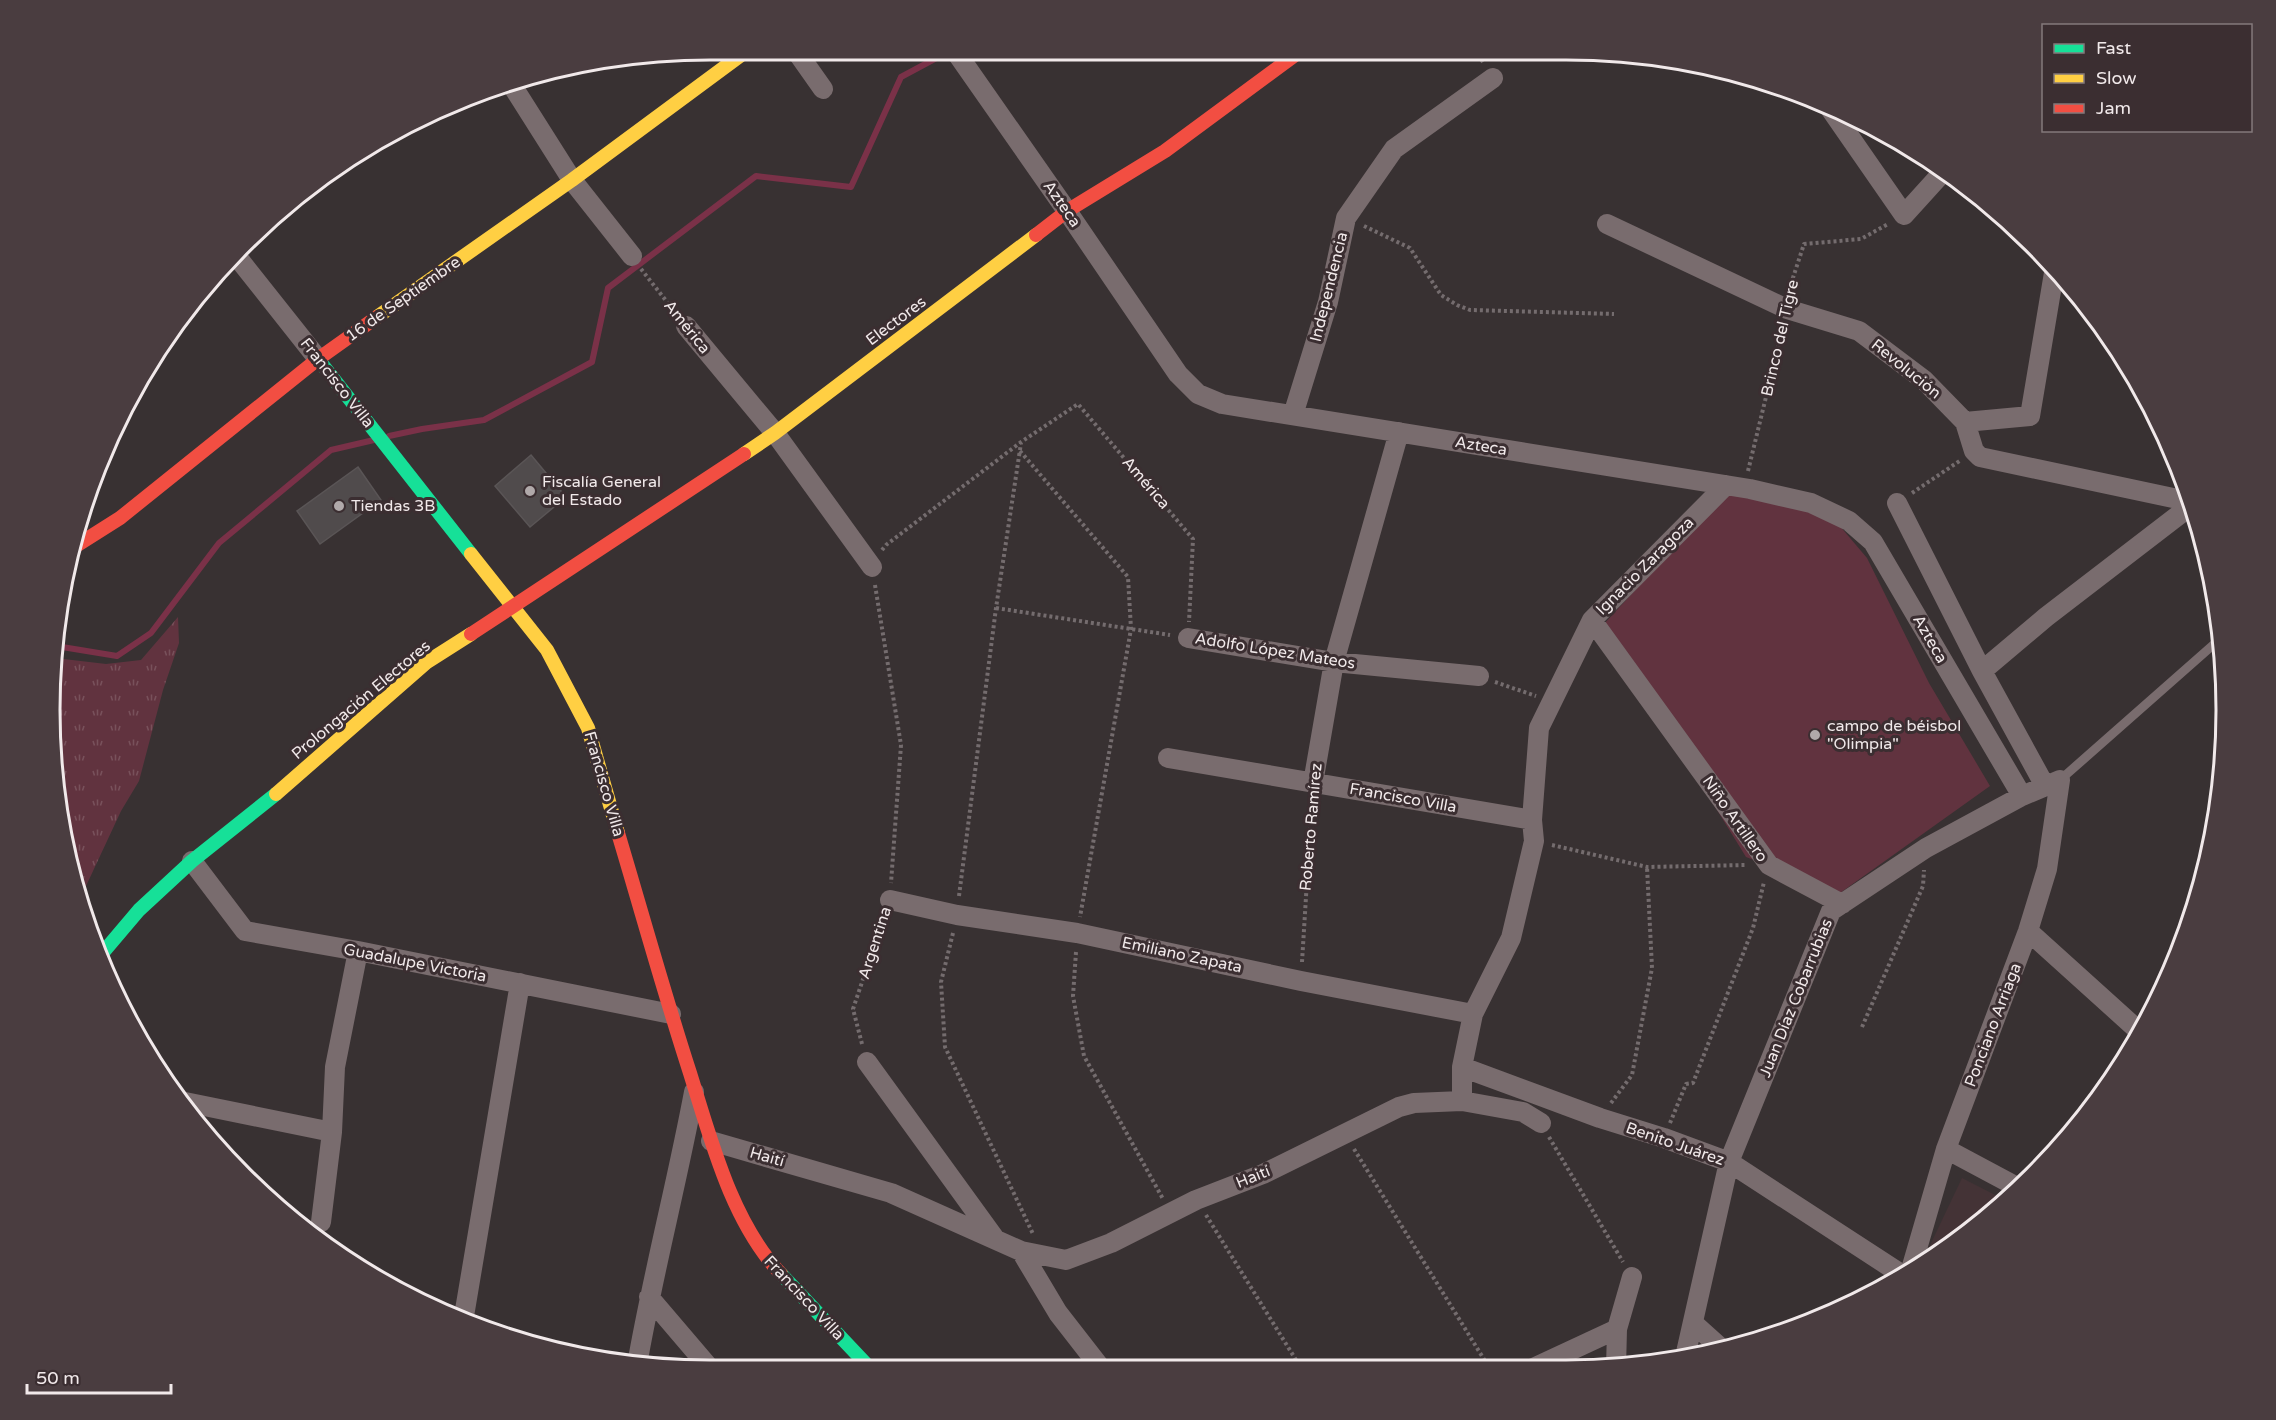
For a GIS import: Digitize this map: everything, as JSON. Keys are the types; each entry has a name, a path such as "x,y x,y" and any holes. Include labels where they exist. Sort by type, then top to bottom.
{"street":[{"name":"16 de Septiembre","path":"82,542 120,518 318,359 572,180 734,60"},
{"path":"803,60 824,89"},
{"name":"Electores","path":"513,608 775,433 1067,211 1165,151 1288,60"},
{"name":"Azteca","path":"963,63 1178,374 1198,394 1222,404 1735,487 1811,502 1849,521 1873,542 2022,796"},
{"name":"Independencia","path":"1293,415 1328,302 1346,218 1394,149 1493,78"},
{"path":"515,90 572,180 632,256"},
{"path":"1838,120 1904,215 1938,178"},
{"name":"Revolución","path":"1607,224 1787,309 1859,331 1924,380 1965,422 1974,451"},
{"name":"Francisco Villa","path":"240,261 547,650 588,728 670,1014 711,1141 742,1219 755,1243 770,1263 862,1360"},
{"path":"1965,422 2030,416 2053,279"},
{"name":"América","path":"686,326 775,433 872,567"},
{"name":"Roberto Ramírez","path":"1312,783 1334,662 1399,432"},
{"path":"1974,451 1980,457 2182,501"},
{"name":"Ignacio Zaragoza","path":"1462,1101 1462,1067 1473,1014 1511,938 1534,841 1532,820 1539,728 1551,701 1592,620 1735,487"},
{"name":"Azteca","path":"1897,503 1982,671 2052,783"},
{"path":"1982,671 2046,617 2185,510"},
{"name":"Prolongación Electores","path":"105,950 139,910 192,861 293,781 427,662 513,608"},
{"name":"Niño Artillero","path":"1592,620 1769,865"},
{"name":"Adolfo López Mateos","path":"1188,638 1334,662 1479,676"},
{"name":"Francisco Villa","path":"1168,758 1532,820"},
{"name":"Juan Díaz Cobarrubias","path":"1687,1349 1729,1162 1831,911 1926,848 2022,796 2052,783"},
{"name":"Ponciano Arriaga","path":"1914,1258 1946,1149 2028,931 2047,869 2052,783"},
{"name":"Guadalupe Victoria","path":"192,861 245,931 358,951 670,1014"},
{"path":"1769,865 1842,904"},
{"name":"Emiliano Zapata","path":"890,900 957,915 1077,933 1301,981 1473,1014"},
{"path":"2028,931 2134,1026"},
{"path":"321,1222 332,1132 335,1067 358,951"},
{"path":"465,1312 520,983"},
{"path":"867,1062 996,1241"},
{"name":"Benito Juárez","path":"1462,1067 1729,1162 1895,1270"},
{"path":"639,1356 649,1297 683,1153 695,1089"},
{"name":"Haití","path":"711,1141 891,1193 1021,1251 1066,1260 1111,1243 1196,1200 1263,1174 1399,1107 1414,1103 1462,1101 1523,1112 1541,1123"},
{"path":"192,1104 332,1132"},
{"path":"1946,1149 2011,1184"},
{"path":"1021,1251 1058,1313 1095,1360"},
{"path":"1616,1358 1617,1329 1632,1277"},
{"path":"649,1297 703,1360"},
{"path":"1693,1323 1715,1343"},
{"path":"1550,1360 1617,1329"}],"lane":[{"path":"2052,783 2213,646"}],"path":[{"name":"Brinco del Tigre","path":"1735,487 1787,309 1787,295 1804,244 1861,239 1904,215"},
{"path":"1346,218 1410,248 1441,295 1470,310 1614,314"},
{"name":"América","path":"632,256 686,326"},
{"name":"América","path":"1021,442 1078,404 1193,538 1188,638"},
{"path":"872,567 886,545 1021,442"},
{"path":"1021,442 996,608 957,915 941,982 945,1047 1044,1257"},
{"path":"1020,451 1128,577 1131,629 1077,933 1073,996 1084,1056 1171,1212"},
{"path":"1897,503 1974,451"},
{"name":"Argentina","path":"867,1062 853,1009 890,900 901,745 872,567"},
{"name":"Adolfo López Mateos","path":"996,608 1188,638"},
{"path":"1479,676 1551,701"},
{"name":"Roberto Ramírez","path":"1301,981 1312,783"},
{"path":"1534,841 1647,867 1769,865"},
{"path":"1862,1028 1923,886 1926,848"},
{"name":"Niño Artillero","path":"1664,1138 1686,1083 1693,1083 1748,939 1769,865"},
{"path":"1600,1118 1632,1075 1650,979 1652,968 1647,867"},
{"path":"1541,1123 1632,1277"},
{"path":"1344,1134 1485,1360"},
{"path":"1196,1200 1296,1360"}],"shaded area":[{"path":"1962,1178 1998,1196 1962,1226 1928,1249"}],"green space":[{"name":"campo de béisbol \"Olimpia\"","path":"1729,489 1793,502 1839,525 1867,558 1929,683 1990,786 1840,893 1746,857 1603,625"},
{"path":"178,617 179,643 163,690 139,781 121,811 85,888 72,837 61,753 62,659 106,664 141,660"}],"building":[{"name":"Fiscalía General del Estado","path":"531,455 566,497 530,527 495,486"},
{"name":"Tiendas 3B","path":"358,467 381,500 320,544 297,511"}],"waterway":[{"path":"389,436 484,420 592,362 608,288 756,176 851,187 901,77 933,60"},
{"path":"63,647 117,656 151,633 219,543 331,450 374,440"}],"traffic: fast":[{"path":"318,359 471,554"},
{"path":"105,950 139,910 192,861 276,794"},
{"path":"781,1274 862,1360"}],"traffic: slow":[{"path":"377,317 572,180 734,60"},
{"path":"744,454 775,433 1036,235"},
{"path":"471,554 547,650 588,728 618,833"},
{"path":"276,794 427,662 471,634"}],"traffic: jam":[{"path":"1036,235 1067,211 1165,151 1288,60"},
{"path":"82,542 120,518 318,359 377,317"},
{"path":"471,634 744,454"},
{"path":"618,833 715,1153 736,1206 749,1230 781,1274"}],"place":[{"name":"Fiscalía General del Estado","path":"530,491"},
{"name":"Tiendas 3B","path":"339,506"},
{"name":"campo de béisbol \"Olimpia\"","path":"1815,735"}]}
